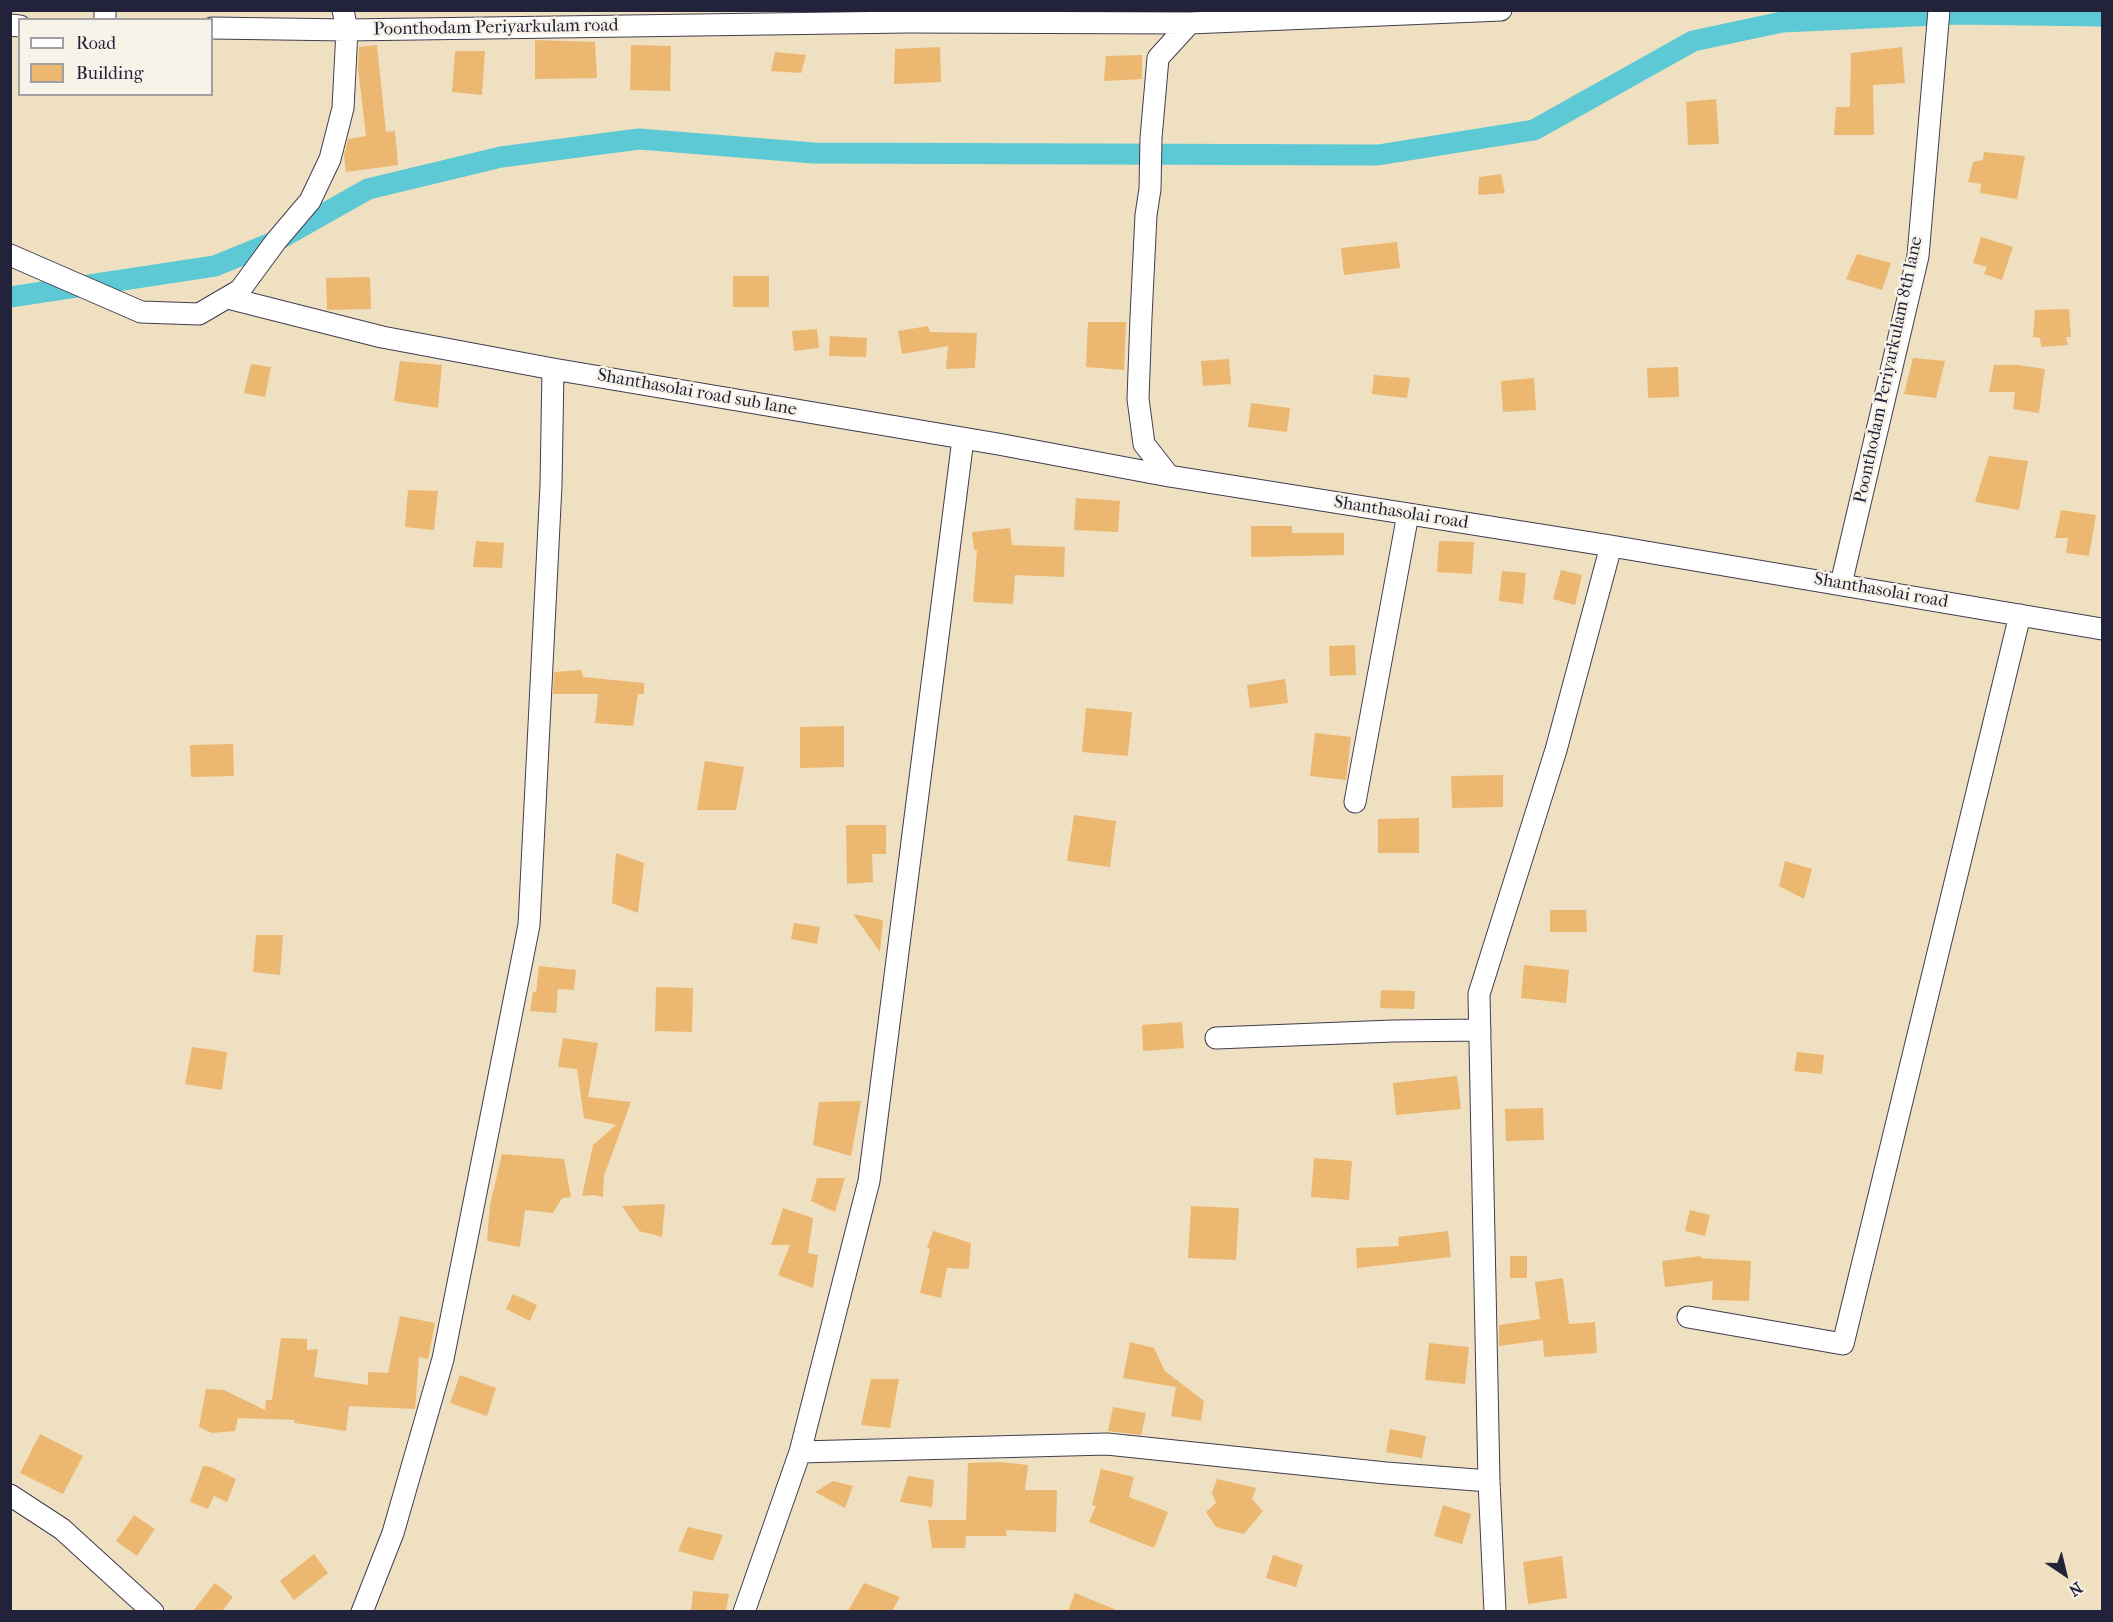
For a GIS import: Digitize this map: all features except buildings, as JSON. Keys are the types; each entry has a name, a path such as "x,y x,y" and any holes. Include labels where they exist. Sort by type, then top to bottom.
{"street":[{"name":"Poonthodam Periyarkulam road","path":"213,28 345,20 907,16 1190,23 1501,10"},
{"name":"Poonthodam Periyarkulam 8th lane","path":"1841,585 1918,256 1939,10"},
{"path":"10,255 141,312 200,314 240,290 310,201 330,159 343,108 345,20"},
{"path":"1168,477 1144,444 1138,399 1144,249 1158,58 1190,23"},
{"name":"Shanthasolai road sub lane","path":"228,298 382,337 1168,477"},
{"path":"362,1611 393,1533 443,1359 529,925 551,486 553,369"},
{"path":"744,1611 800,1452 869,1181 963,439"},
{"name":"Shanthasolai road","path":"1168,477 1611,546 2103,629"},
{"path":"1355,802 1408,514"},
{"path":"1495,1611 1489,1481 1479,994 1556,750 1611,546"},
{"path":"1688,1317 1843,1344 2020,615"},
{"path":"1216,1038 1480,1030"},
{"path":"800,1452 1107,1444 1386,1473 1489,1481"},
{"path":"10,1495 62,1529 153,1611"}],"waterway":[{"path":"10,297 215,266 276,241 368,189 501,157 639,139 814,153 1378,155 1534,130 1693,41 1782,22 1955,14 2102,16"}]}
